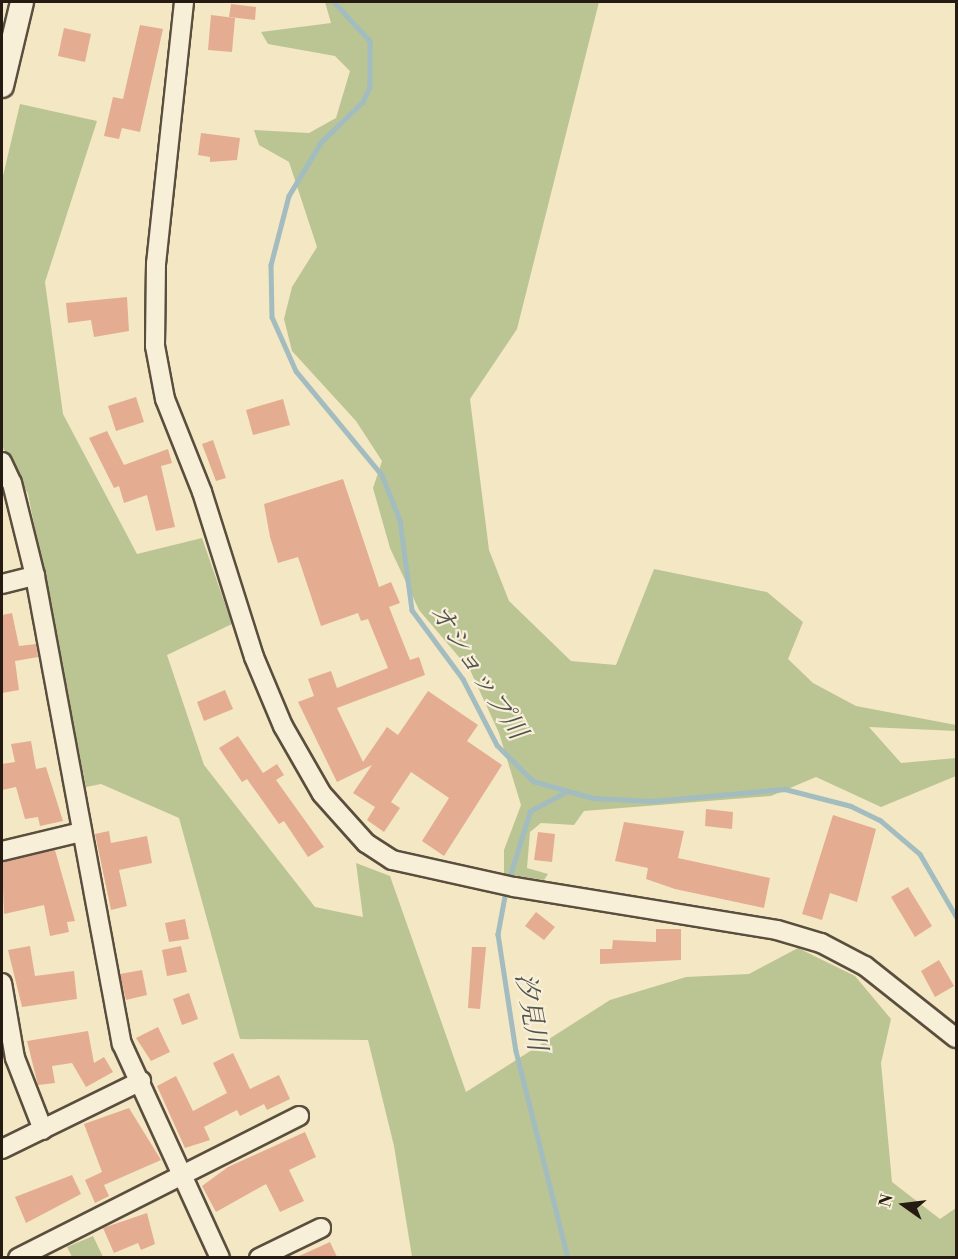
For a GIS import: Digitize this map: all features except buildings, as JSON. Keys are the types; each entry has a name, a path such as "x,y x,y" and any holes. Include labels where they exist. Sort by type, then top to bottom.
{"street":[{"path":"2,86 22,2"},
{"path":"184,2 156,263 155,346 165,399 202,492 254,657 289,736 322,794 350,828 392,860 514,887 777,930 820,943 865,966 957,1038"},
{"path":"2,462 12,483 35,576 112,1007 141,1082 220,1257"},
{"path":"2,584 35,576"},
{"path":"2,851 81,832"},
{"path":"2,983 15,1058 43,1130"},
{"path":"2,1149 141,1082"},
{"path":"18,1257 183,1178 299,1116"},
{"path":"259,1257 321,1228"}],"green space":[{"path":"325,2 599,2 517,329 470,399 489,550 509,601 571,661 616,665 654,569 767,592 803,622 788,659 813,683 856,706 956,725 956,731 869,727 901,763 956,758 956,776 881,807 816,777 771,796 584,811 574,825 541,823 530,832 527,868 548,874 544,880 504,874 504,850 521,805 499,733 470,670 419,610 390,548 373,488 382,461 356,421 292,351 284,319 292,287 317,247 289,162 259,145 254,130 309,133 336,118 350,71 335,56 268,44 261,32 331,23"},
{"path":"20,104 97,121 45,282 63,414 137,554 202,538 232,624 167,655 204,765 315,907 363,917 356,863 390,876 466,1092 610,1000 686,977 749,974 798,948 855,976 891,1019 881,1063 892,1182 940,1219 956,1208 956,1257 412,1257 394,1146 368,1040 240,1039 179,818 101,784 86,787 28,494 2,446 2,180"},
{"path":"93,1236 103,1257 72,1257 67,1247"}],"waterway":[{"name":"オショップ川","path":"334,2 370,41 370,87 363,102 321,143 289,196 271,265 272,317 296,371 382,475 400,520 412,610 463,679 497,745 533,781 593,798 653,801 785,789 851,806 880,820 920,854 956,916"},
{"name":"汐見川","path":"508,882 530,811 565,792"},
{"name":"汐見川","path":"506,891 498,934 516,1051 568,1258"}]}
